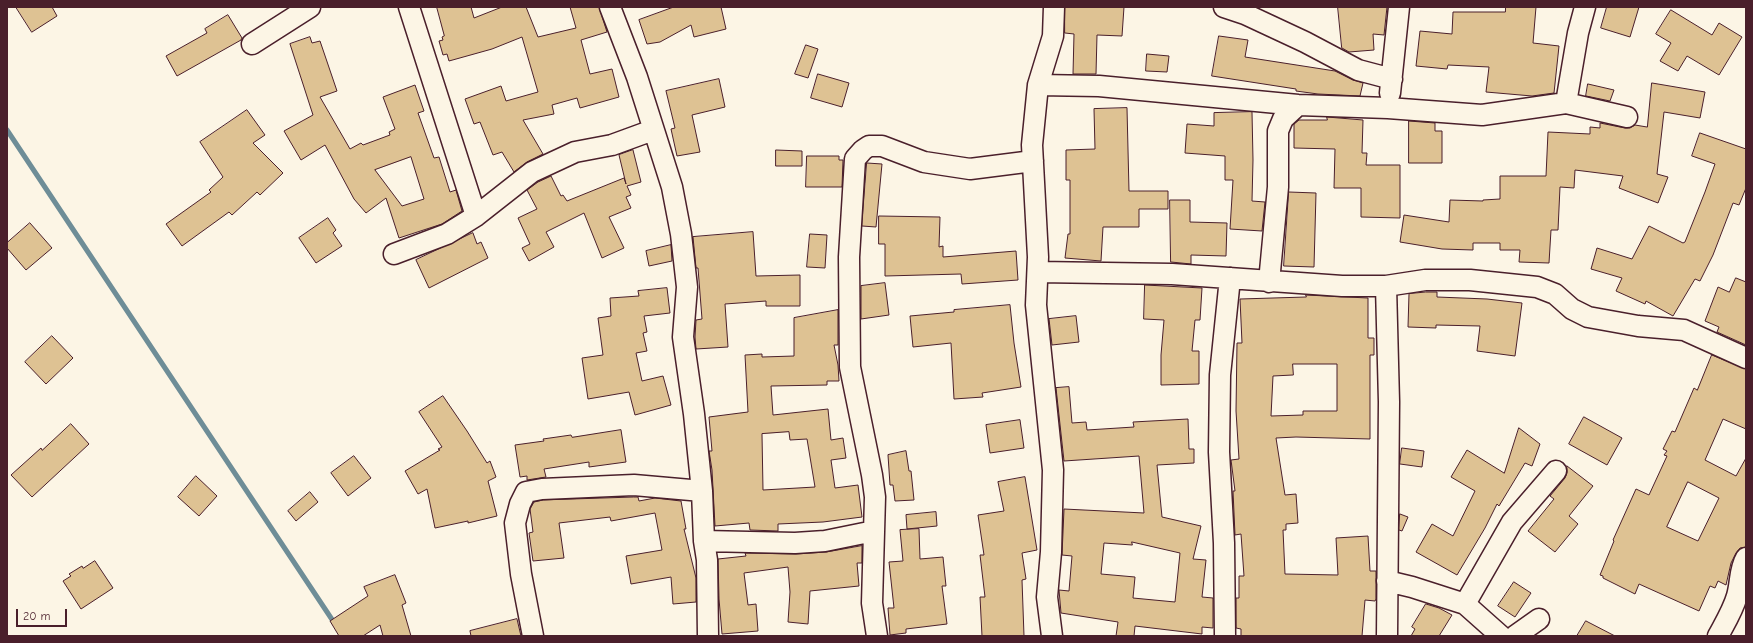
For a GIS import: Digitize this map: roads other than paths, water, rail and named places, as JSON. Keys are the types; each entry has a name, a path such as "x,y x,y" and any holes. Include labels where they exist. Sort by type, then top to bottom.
{"street":[{"path":"252,44 310,7"},
{"path":"409,7 476,216"},
{"path":"610,7 637,77 672,187 681,234 687,287 683,337 702,490 704,541 707,560 708,636"},
{"path":"1052,636 1047,598 1051,552 1053,470 1036,305 1038,257 1032,146 1038,85 1053,36 1054,7"},
{"path":"1224,7 1245,14 1292,36 1358,70 1392,79"},
{"path":"1388,108 1399,7"},
{"path":"1566,104 1578,33 1585,7"},
{"path":"1038,85 1099,86 1298,105 1388,108 1482,115 1566,104 1627,117"},
{"path":"1269,282 1278,187 1278,131 1283,119 1298,105"},
{"path":"394,254 447,234 476,216 503,194 538,169 575,152 612,145 653,130"},
{"path":"877,636 872,603 875,496 850,367 849,257 855,159 869,146 882,146 924,162 970,169 1033,161"},
{"path":"1038,272 1172,274 1342,286 1386,286 1425,280 1470,280 1537,287 1555,294 1572,308 1588,317 1638,326 1684,330 1746,358"},
{"path":"1225,636 1224,542 1219,452 1220,375 1230,278"},
{"path":"1386,286 1389,402 1387,636"},
{"path":"1465,604 1512,522 1556,471"},
{"path":"533,636 521,574 515,523 520,504 526,492 542,489 634,485 702,490"},
{"path":"704,541 795,544 825,541 874,531"},
{"path":"1718,636 1728,618 1737,596 1741,567 1746,558"},
{"path":"1388,581 1465,604 1501,636"},
{"path":"1515,636 1539,619"}],"waterway":[{"path":"7,130 335,624"}]}
